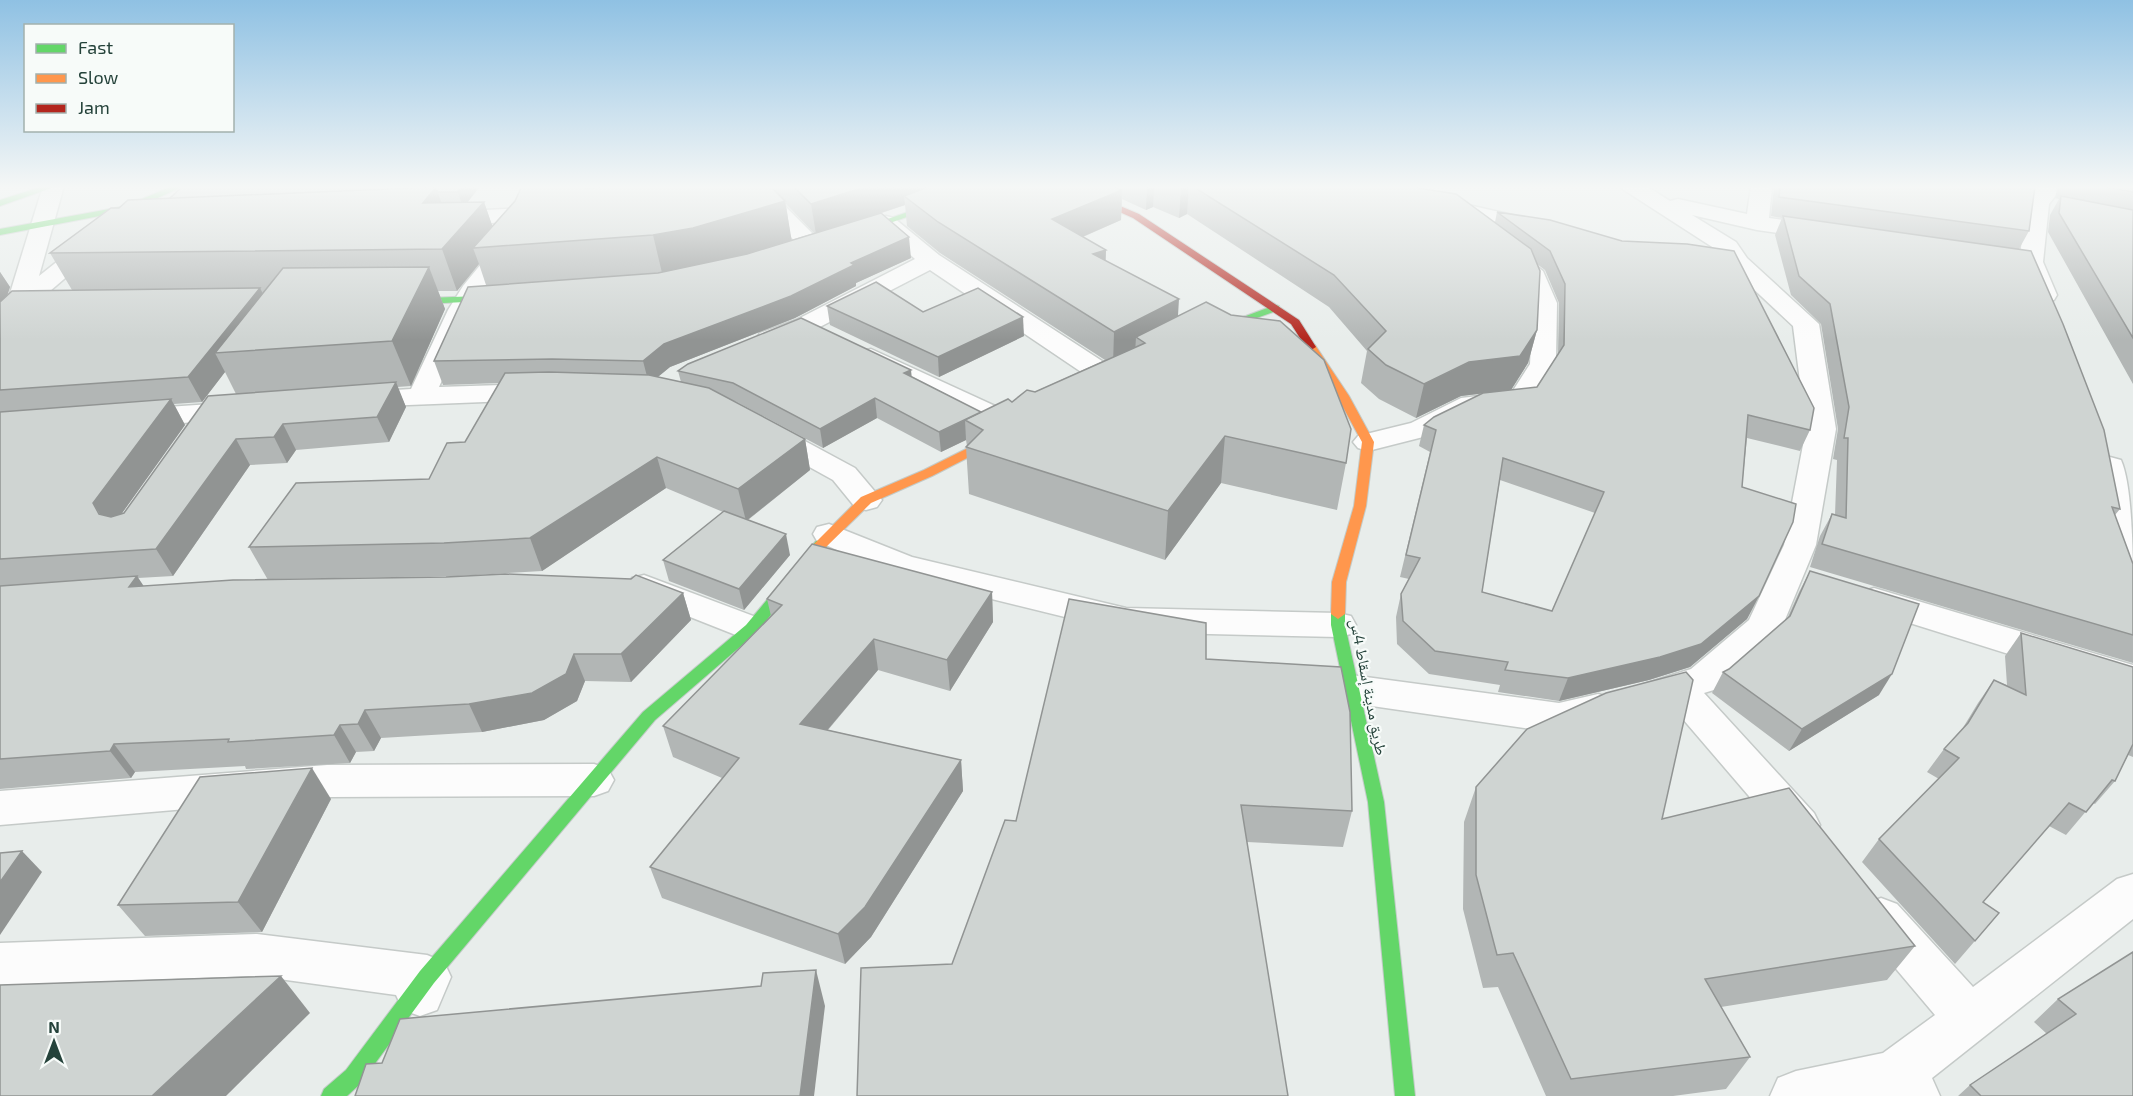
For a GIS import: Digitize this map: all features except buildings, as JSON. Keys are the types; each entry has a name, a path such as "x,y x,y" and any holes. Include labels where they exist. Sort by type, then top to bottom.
{"street":[{"path":"31,305 42,237"},
{"path":"0,324 31,305 108,237"},
{"path":"422,396 466,300 484,274 499,261 514,237"},
{"path":"807,237 817,245 842,237"},
{"path":"905,237 927,254 931,260 1112,380"},
{"path":"1168,237 1294,322 1343,396 1368,442 1421,429 1471,404 1521,400 1543,364 1545,303 1535,276 1482,237"},
{"path":"1351,689 1559,718 1704,679 1764,627 1800,545 1821,429 1806,324 1724,261 1728,247 1712,237"},
{"path":"2031,237 2020,261 2058,322"},
{"path":"743,350 805,325 931,260"},
{"path":"385,302 524,297"},
{"path":"1191,338 1275,308"},
{"path":"805,325 1023,425"},
{"path":"189,443 230,386"},
{"path":"329,402 422,396 559,392"},
{"path":"116,420 269,408"},
{"path":"746,420 844,474 866,500"},
{"path":"331,1096 353,1077 427,977 649,716 751,629 830,534 866,500 928,473 1023,425"},
{"path":"2103,440 2128,538 2133,585"},
{"name":"طريق مدينة إسقاط 4س","path":"1368,442 1360,506 1339,582 1338,625 1376,802 1405,1096"},
{"path":"830,534 902,566 1126,620 1338,625"},
{"path":"1788,574 2133,679"},
{"path":"616,579 627,579 751,629"},
{"path":"1677,687 1827,857"},
{"path":"0,808 327,781 594,780"},
{"path":"1859,893 1969,1018"},
{"path":"1796,1096 1904,1086 1969,1018 2133,893"},
{"path":"0,964 257,955 427,977"},
{"path":"380,1096 427,977"}],"traffic: fast":[{"path":"399,302 506,298"},
{"path":"1208,332 1275,308"},
{"path":"331,1096 353,1077 427,977 649,716 751,629 821,544"},
{"path":"1338,614 1338,625 1376,802 1405,1096"}],"traffic: slow":[{"path":"1311,347 1343,396 1368,442 1360,506 1339,582 1338,614"},
{"path":"821,544 866,500 928,473 1006,433"}],"traffic: jam":[{"path":"1168,237 1295,322 1311,347"}]}
